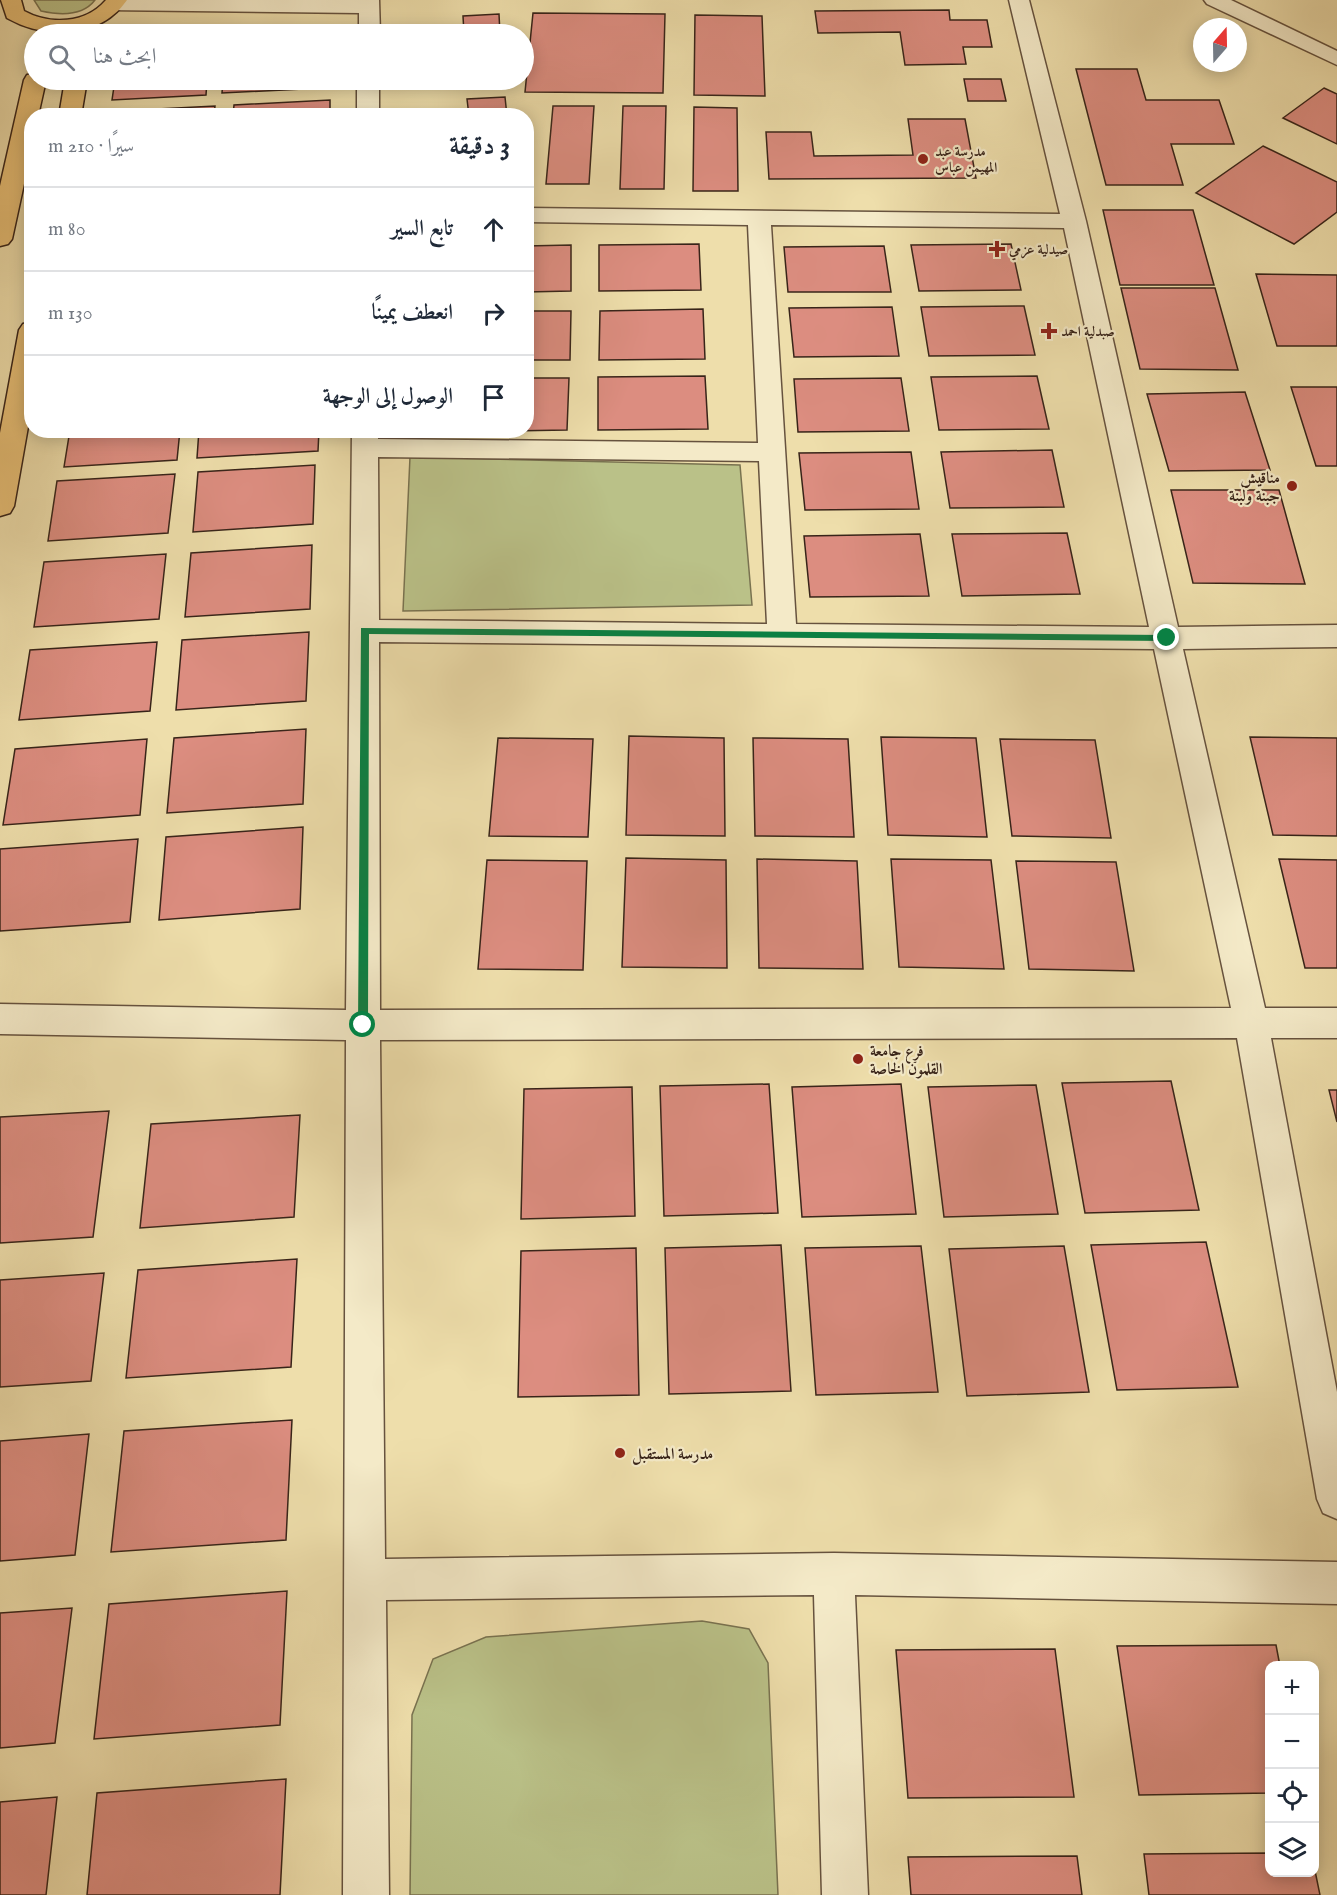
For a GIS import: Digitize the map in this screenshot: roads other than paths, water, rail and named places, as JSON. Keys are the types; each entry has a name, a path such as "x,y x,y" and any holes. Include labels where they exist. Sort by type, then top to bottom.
{"highway":[{"path":"90,24 115,3"},
{"path":"9,9 31,24"},
{"path":"29,108 33,90"},
{"path":"71,108 74,90"},
{"path":"0,239 24,130"},
{"path":"0,506 24,374"}],"street":[{"path":"1019,0 1074,221 1251,1022 1337,1499"},
{"path":"1214,0 1337,59"},
{"path":"115,3 369,3 369,24"},
{"path":"368,90 368,108"},
{"path":"534,215 1074,221"},
{"path":"759,218 782,635"},
{"path":"366,1895 363,1025 365,439 772,452"},
{"path":"364,631 1167,638 1337,636"},
{"path":"0,1019 363,1025 1337,1023"},
{"path":"366,1580 834,1574 1337,1583"},
{"path":"834,1574 845,1895"}],"place":[{"name":"مدرسة عبد المهيمن عباس","path":"923,159"},
{"name":"صيدلية عزمي","path":"997,249"},
{"name":"صبدلية احمد","path":"1049,331"},
{"name":"مناقيش جبنة ولبنة","path":"1292,486"},
{"name":"فرع جامعة القلمون الخاصة","path":"858,1059"},
{"name":"مدرسة المستقبل","path":"620,1453"}]}
